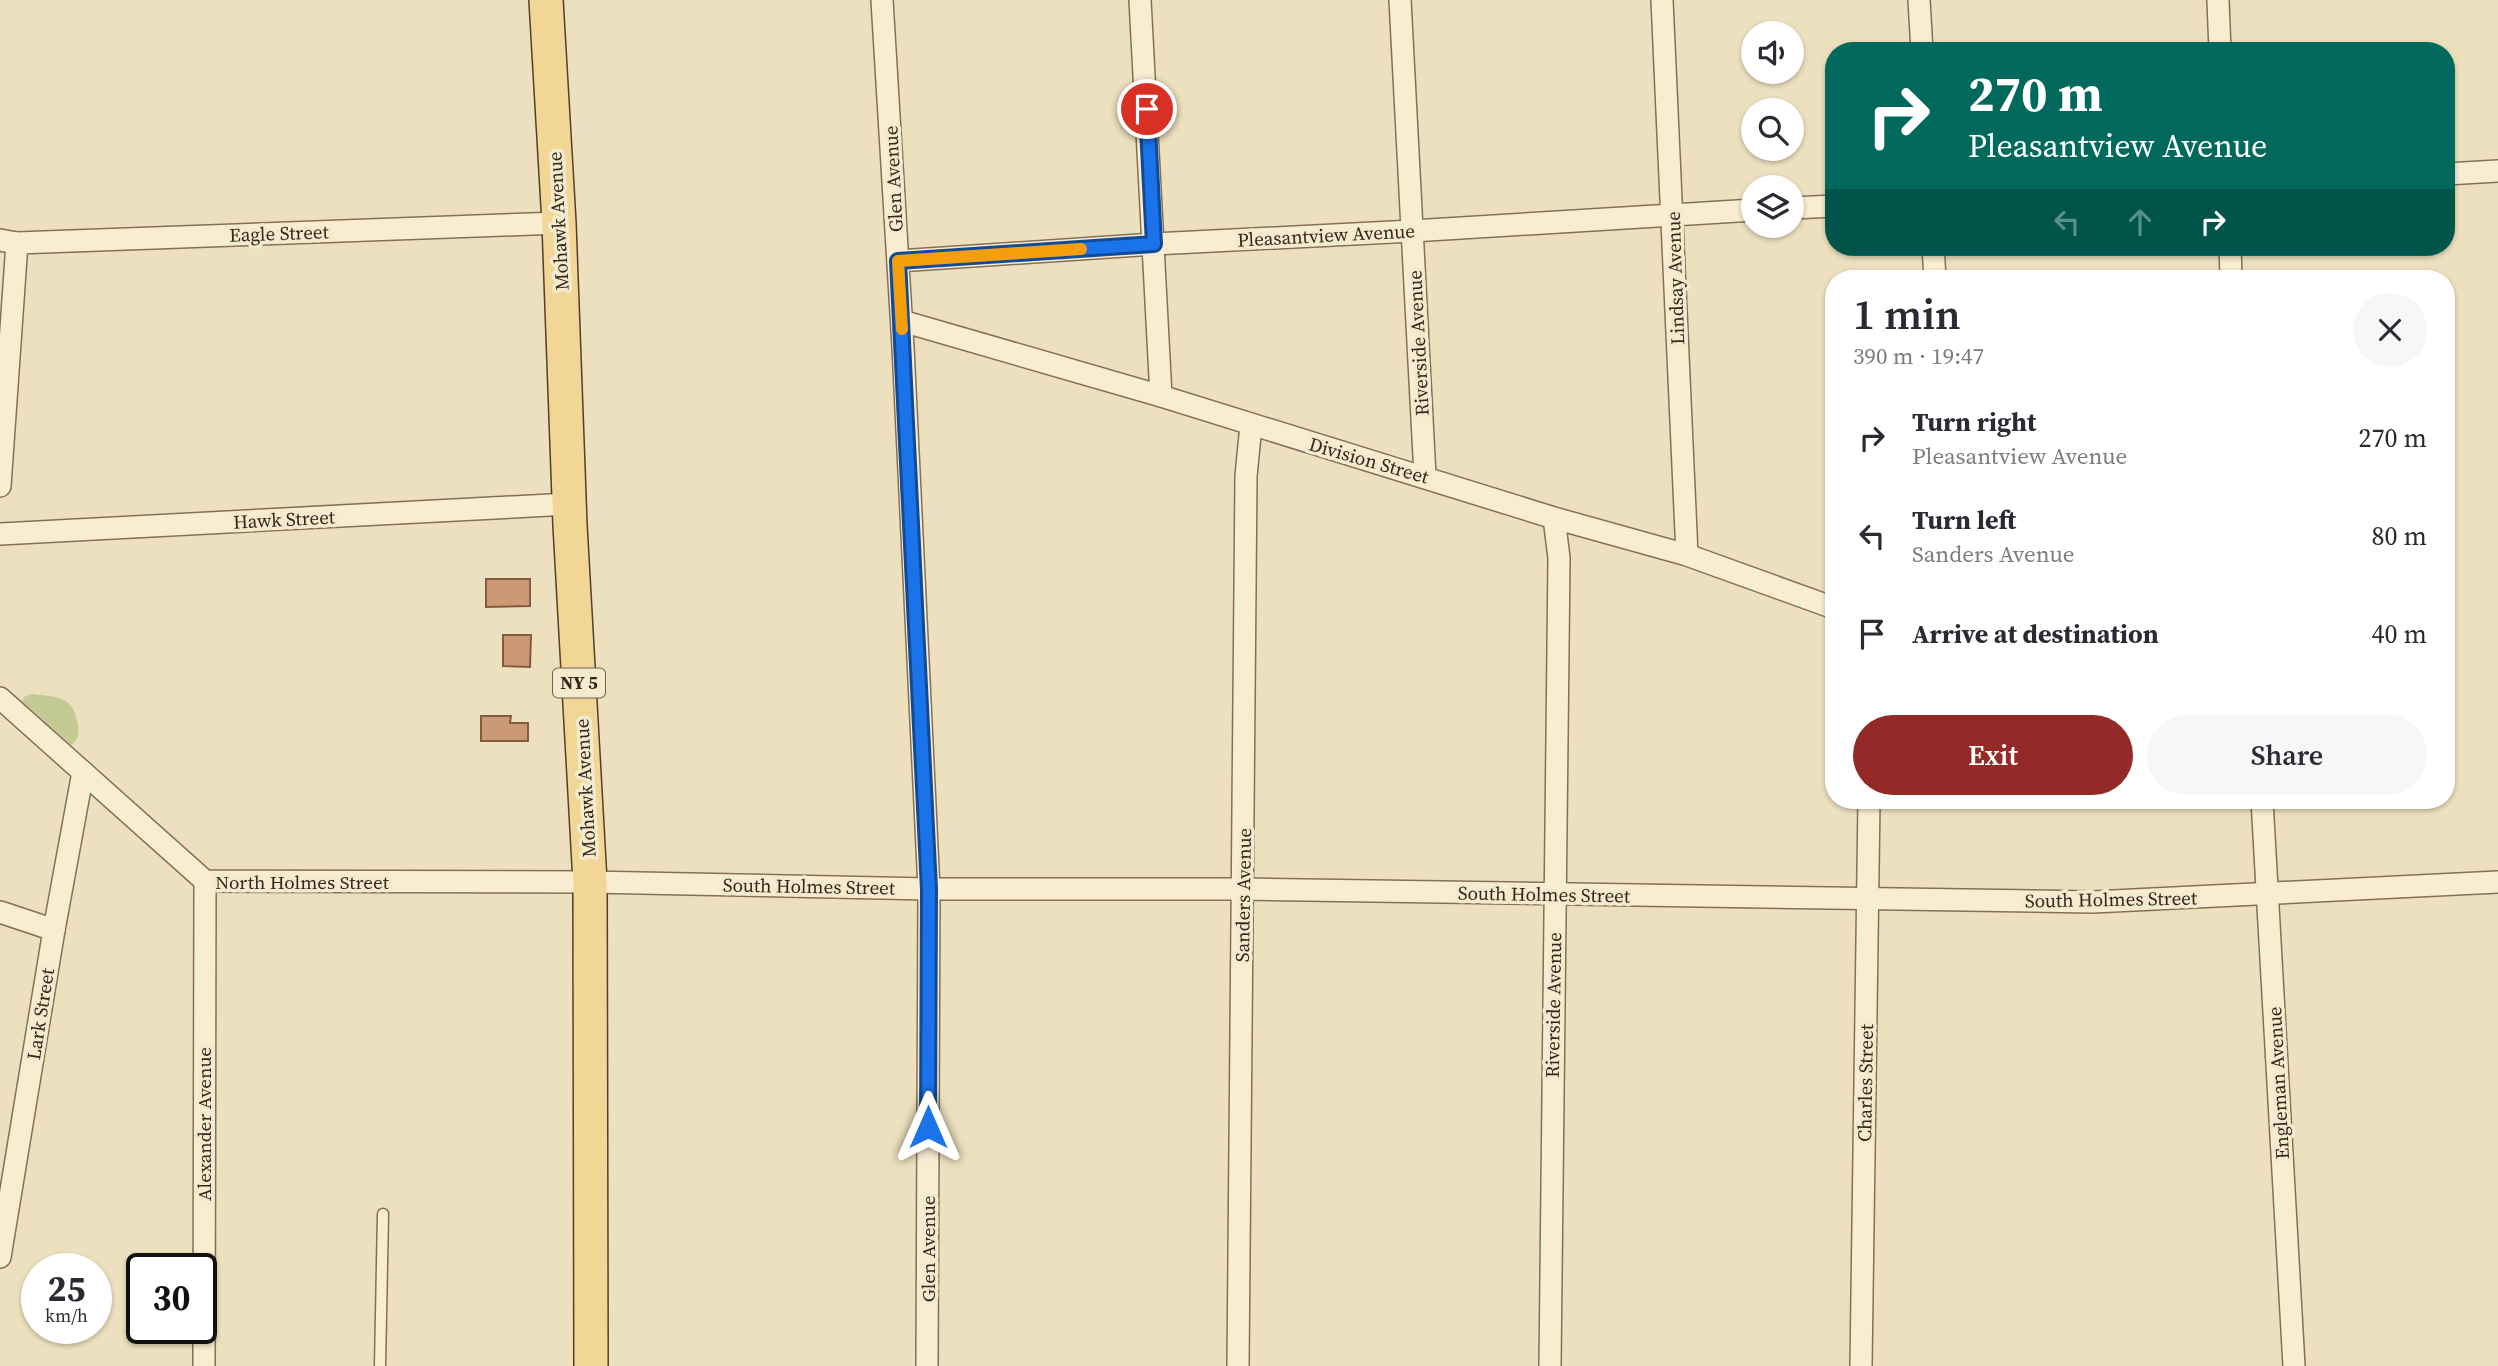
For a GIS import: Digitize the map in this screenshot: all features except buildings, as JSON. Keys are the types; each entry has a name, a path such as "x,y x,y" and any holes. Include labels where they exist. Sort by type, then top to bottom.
{"main road":[{"name":"Mohawk Avenue","path":"546,0 559,223 569,504 590,882 591,1366"}],"street":[{"name":"Glen Avenue","path":"882,0 902,321 929,889 927,1366"},
{"path":"1140,0 1161,396"},
{"name":"Riverside Avenue","path":"1400,0 1425,476"},
{"name":"Lindsay Avenue","path":"1662,0 1687,555"},
{"path":"1919,0 1921,42"},
{"path":"2218,0 2220,42"},
{"path":"2455,174 2498,172"},
{"path":"1804,207 1825,206"},
{"name":"Pleasantview Avenue","path":"898,261 1741,211"},
{"name":"Eagle Street","path":"8,242 559,223"},
{"path":"0,486 8,242"},
{"name":"Division Street","path":"902,321 1161,396 1554,518 1687,555 1825,605"},
{"name":"Sanders Avenue","path":"1238,1366 1246,476 1251,425"},
{"name":"Hawk Street","path":"0,534 569,504"},
{"name":"Riverside Avenue","path":"1550,1366 1559,558 1554,518"},
{"name":"North Holmes Street","path":"0,698 205,881 590,882"},
{"name":"Lark Street","path":"0,1257 8,1169 83,772"},
{"name":"Charles Street","path":"1861,1366 1869,809"},
{"name":"Engleman Avenue","path":"2262,809 2294,1366"},
{"name":"Alexander Avenue","path":"204,1366 205,881"},
{"name":"South Holmes Street","path":"590,882 929,889 1244,890 2093,902 2498,882"},
{"path":"0,912 54,930"}],"lane":[{"path":"380,1366 383,1214"}],"green space":[{"path":"32,694 63,699 72,708 76,715 78,731 77,739 71,745 22,701 24,697"}],"slow traffic":[{"path":"902,329 898,261 1081,249"}],"route":[{"path":"928,1127 929,889 898,261 1154,244 1147,109"}]}
